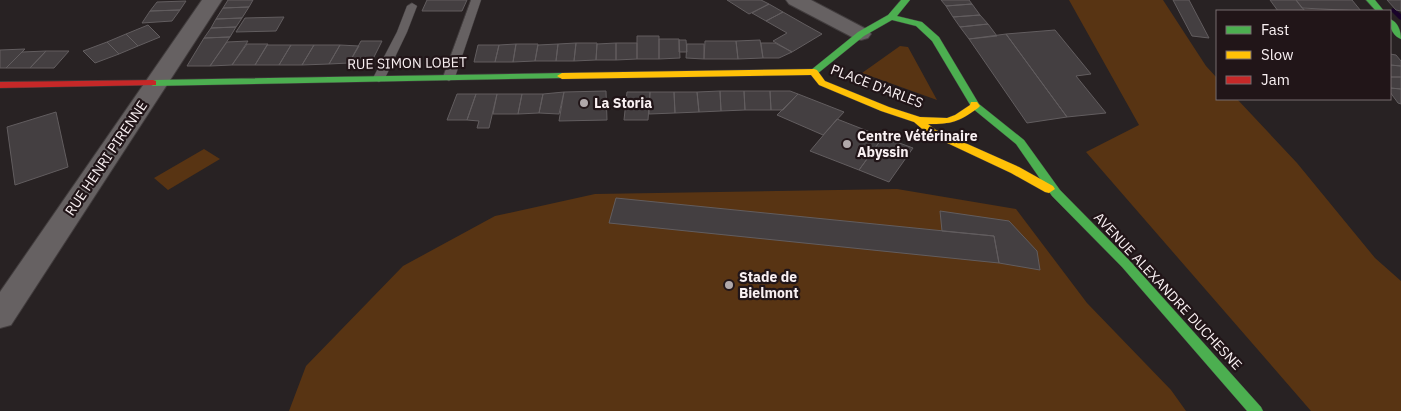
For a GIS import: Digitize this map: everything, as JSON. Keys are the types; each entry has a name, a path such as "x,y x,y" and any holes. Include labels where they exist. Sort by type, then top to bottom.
{"street":[{"name":"RUE HENRI PIRENNE","path":"0,316 212,0"},
{"path":"796,0 861,34"},
{"name":"PLACE D'ARLES","path":"906,0 891,17 861,34 814,72 822,83 915,120 946,122 958,118 975,106"},
{"path":"1370,0 1379,10"},
{"path":"891,17 919,24 936,39 975,106"},
{"name":"RUE SIMON LOBET","path":"0,85 814,72"},
{"name":"AVENUE ALEXANDRE DUCHESNE","path":"975,106 1020,142 1056,194 1126,264 1256,411"},
{"name":"AVENUE ALEXANDRE DUCHESNE","path":"915,120 932,132 1015,170 1056,194"}],"lane":[{"path":"449,77 476,0"},
{"path":"379,78 402,32 412,6"}],"shaded area":[{"path":"1069,0 1163,0 1206,66 1216,77 1216,100 1238,100 1297,163 1375,258 1401,281 1401,411 1311,411 1086,152 1139,125"},
{"path":"900,46 908,47 937,100 862,73"},
{"path":"204,149 220,159 168,190 154,178"},
{"name":"Stade de Bielmont","path":"897,189 1016,209 1087,303 1171,390 1186,411 289,411 306,366 403,266 495,216 595,194"}],"building":[{"path":"228,0 253,0 249,7 223,8"},
{"path":"427,0 467,0 462,11 422,11"},
{"path":"727,0 761,0 769,4 749,14"},
{"path":"941,0 969,0 972,4 946,6"},
{"path":"1173,0 1189,0 1209,38 1192,36"},
{"path":"1270,0 1296,0 1304,10 1277,10"},
{"path":"1296,0 1352,0 1360,10 1341,10 1302,8"},
{"path":"1387,0 1401,0 1401,11 1396,10"},
{"path":"186,1 180,10 150,11 157,2"},
{"path":"769,4 783,12 766,21 752,13"},
{"path":"972,4 980,15 953,17 946,6"},
{"path":"249,7 242,18 216,19 223,8"},
{"path":"180,10 172,21 142,23 150,11"},
{"path":"783,12 822,34 792,52 773,41 787,33 766,21"},
{"path":"980,15 988,24 960,27 953,17"},
{"path":"284,17 276,31 236,32 245,18"},
{"path":"242,18 236,27 211,28 216,19"},
{"path":"988,24 997,36 969,39 960,27"},
{"path":"148,25 160,37 138,46 126,34"},
{"path":"236,27 230,37 204,38 211,28"},
{"path":"1055,30 1091,74 1076,76 1106,113 1067,117 1006,34"},
{"path":"126,34 138,46 119,54 107,42"},
{"path":"1006,34 1067,117 1027,123 969,39"},
{"path":"637,36 659,36 659,59 637,59"},
{"path":"230,37 210,66 187,66 204,38"},
{"path":"659,39 679,39 680,58 659,59"},
{"path":"679,40 686,40 687,52 679,52"},
{"path":"760,40 763,58 738,59 736,41"},
{"path":"248,41 232,65 210,66 227,42"},
{"path":"361,41 382,41 371,63 349,63"},
{"path":"705,41 736,41 738,59 704,59"},
{"path":"107,42 119,54 95,63 83,51"},
{"path":"576,43 597,43 596,60 574,61"},
{"path":"576,43 574,61 556,61 558,44"},
{"path":"616,43 637,43 637,59 616,60"},
{"path":"616,43 616,60 596,60 597,44"},
{"path":"761,43 775,43 792,52 779,58 763,58"},
{"path":"247,44 268,44 255,65 232,65"},
{"path":"516,44 538,44 535,61 513,62"},
{"path":"516,44 513,62 495,62 499,45"},
{"path":"558,44 556,61 535,61 538,45"},
{"path":"687,44 704,44 704,59 686,58"},
{"path":"267,45 291,45 279,65 255,65"},
{"path":"291,45 314,45 302,65 279,65"},
{"path":"314,45 340,45 329,64 302,65"},
{"path":"340,45 359,46 349,63 329,64"},
{"path":"478,45 499,45 495,62 474,62"},
{"path":"25,49 6,68 0,68 0,50"},
{"path":"46,51 69,51 54,68 30,68"},
{"path":"46,51 30,68 6,68 22,52"},
{"path":"1391,54 1396,55 1401,61 1401,66 1391,65"},
{"path":"1391,65 1401,66 1401,77 1391,77"},
{"path":"1391,77 1401,77 1401,89 1391,88"},
{"path":"1391,88 1401,89 1401,104 1391,93"},
{"name":"La Storia","path":"606,91 607,120 559,121 564,92"},
{"path":"720,91 744,91 745,110 721,111"},
{"path":"720,91 721,111 699,112 697,92"},
{"path":"744,91 770,91 771,110 745,110"},
{"path":"770,91 790,91 798,94 783,110 771,110"},
{"path":"564,92 559,114 539,113 543,94"},
{"path":"627,92 650,92 648,120 624,120"},
{"path":"650,92 674,92 675,113 649,114"},
{"path":"674,92 697,92 699,112 675,113"},
{"path":"457,94 476,94 467,120 447,120"},
{"path":"476,94 497,94 489,128 477,128 479,121 467,120"},
{"path":"497,94 522,94 518,114 493,114"},
{"path":"522,94 543,94 539,113 518,114"},
{"path":"798,94 844,112 823,135 777,115"},
{"path":"56,112 68,167 15,185 7,127"},
{"name":"Centre Vétérinaire Abyssin","path":"837,119 883,137 859,170 810,151"},
{"path":"883,137 913,148 889,182 859,170"},
{"path":"616,198 994,236 999,263 609,223"},
{"path":"940,211 1009,221 1037,251 1040,270 999,263 994,236 942,231"}],"waterway":[{"path":"1393,10 1401,18"}],"traffic: fast":[{"path":"814,72 861,34 891,17 906,0"},
{"path":"1370,0 1379,10"},
{"path":"891,17 919,24 936,39 974,104"},
{"path":"1391,23 1401,36"},
{"path":"153,83 562,76"},
{"path":"975,106 1020,142 1056,193 1126,264 1256,411"}],"traffic: slow":[{"path":"814,72 822,83 885,109 919,120 948,121 959,117 975,106 974,104"},
{"path":"562,76 814,72"},
{"path":"919,122 932,132 1015,170 1049,189"}],"traffic: jam":[{"path":"0,85 153,83"}],"place":[{"name":"La Storia","path":"584,103"},
{"name":"Centre Vétérinaire Abyssin","path":"847,144"},
{"name":"Stade de Bielmont","path":"729,285"}]}
